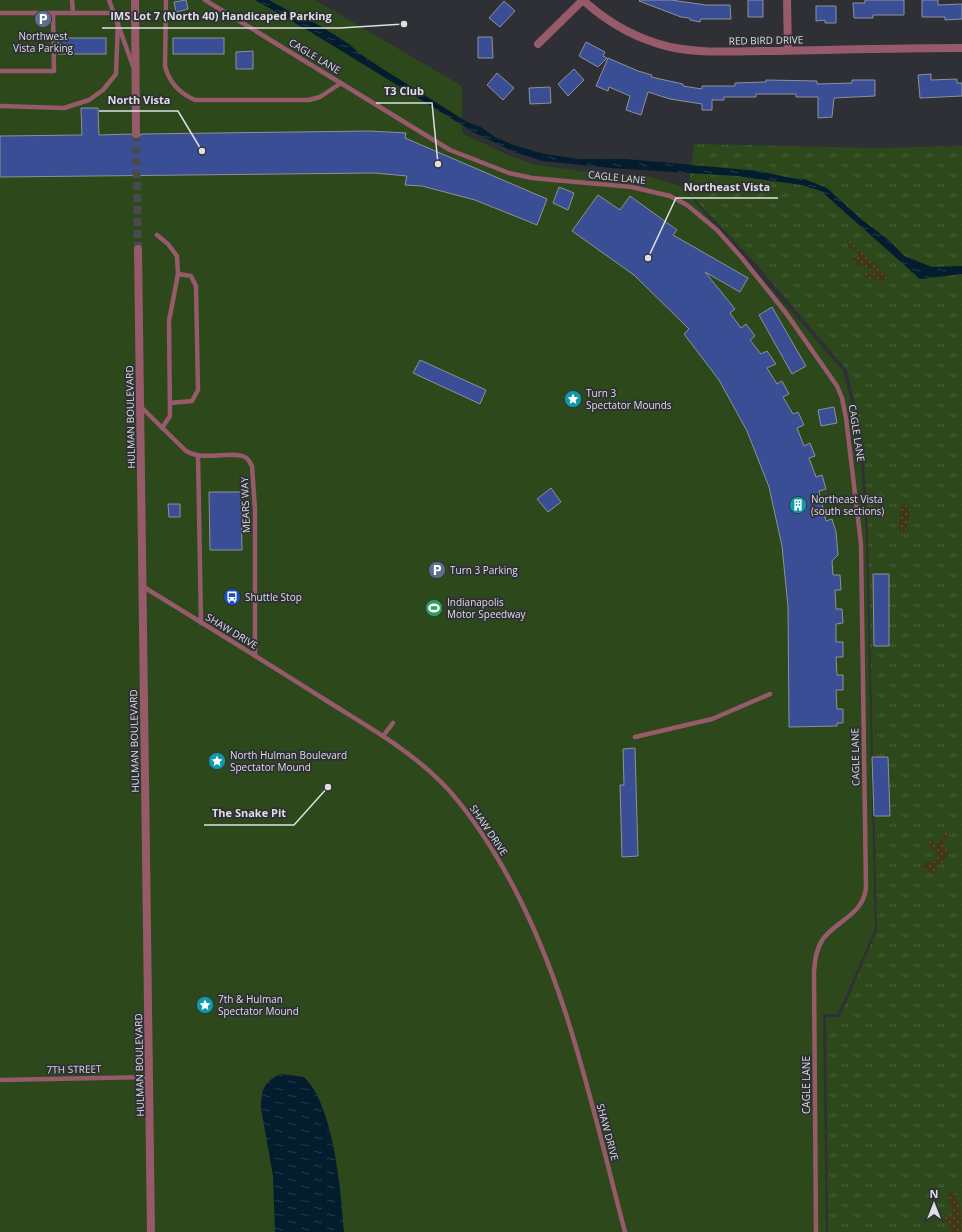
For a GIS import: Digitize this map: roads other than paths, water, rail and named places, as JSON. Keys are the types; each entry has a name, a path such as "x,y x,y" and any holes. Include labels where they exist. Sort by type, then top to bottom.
{"street":[{"path":"136,0 136,134"},
{"path":"538,44 583,0"},
{"name":"RED BIRD DRIVE","path":"583,0 607,20 624,30 670,47 702,51 962,48"},
{"path":"787,0 788,50"},
{"name":"HULMAN BOULEVARD","path":"138,249 151,1232"}],"lane":[{"path":"72,0 72,13"},
{"path":"109,0 136,76"},
{"path":"166,0 165,66 167,75 176,87 187,97 195,100 309,100 320,97 341,83"},
{"name":"CAGLE LANE","path":"205,0 448,149 509,173 532,178 632,187 670,196 687,205 717,230 742,258 786,313 837,386 846,418 861,544 866,888 861,905 853,914 823,939 815,956 816,1232"},
{"path":"0,13 113,13"},
{"path":"0,71 54,71 53,13"},
{"path":"0,106 64,108 89,100 103,90 116,74 118,22"},
{"path":"157,235 168,244 177,256 178,274 169,321 170,416 162,428"},
{"path":"170,403 185,403 192,401 198,390 196,286 191,276 178,274"},
{"name":"MEARS WAY","path":"139,406 186,451 198,456 241,456 250,461 252,466 255,509 255,656"},
{"path":"198,456 201,623"},
{"name":"SHAW DRIVE","path":"142,586 384,736 415,759 442,782 473,818 511,882 526,911 553,975 572,1035 625,1232"},
{"path":"635,737 712,719 770,694"},
{"path":"384,736 393,723"},
{"name":"7TH STREET","path":"0,1080 149,1077"}],"water":[{"path":"255,0 269,0 300,17 317,24 349,44 359,53 383,69 467,122 481,127 495,137 516,146 545,154 579,159 627,159 759,171 791,178 804,179 827,188 861,219 890,241 904,256 932,267 962,266 962,274 920,279 821,191 802,185 737,176 610,168 543,161 514,152 475,133 314,34"},
{"path":"281,1074 304,1077 314,1090 322,1108 329,1128 334,1150 341,1195 344,1232 275,1232 273,1176 261,1102 263,1091 267,1083"}],"tunnel":[{"path":"136,134 138,249"}],"place":[{"name":"Northwest Vista Parking","path":"43,19"},
{"name":"IMS Lot 7 (North 40) Handicaped Parking","path":"404,24"},
{"name":"North Vista","path":"202,151"},
{"name":"T3 Club","path":"438,164"},
{"name":"Northeast Vista","path":"648,258"},
{"name":"Turn 3 Spectator Mounds","path":"573,399"},
{"name":"Northeast Vista (south sections)","path":"798,505"},
{"name":"Turn 3 Parking","path":"437,570"},
{"name":"Shuttle Stop","path":"232,597"},
{"name":"Indianapolis Motor Speedway","path":"434,608"},
{"name":"North Hulman Boulevard Spectator Mound","path":"217,761"},
{"name":"The Snake Pit","path":"328,787"},
{"name":"7th & Hulman Spectator Mound","path":"205,1005"}]}
